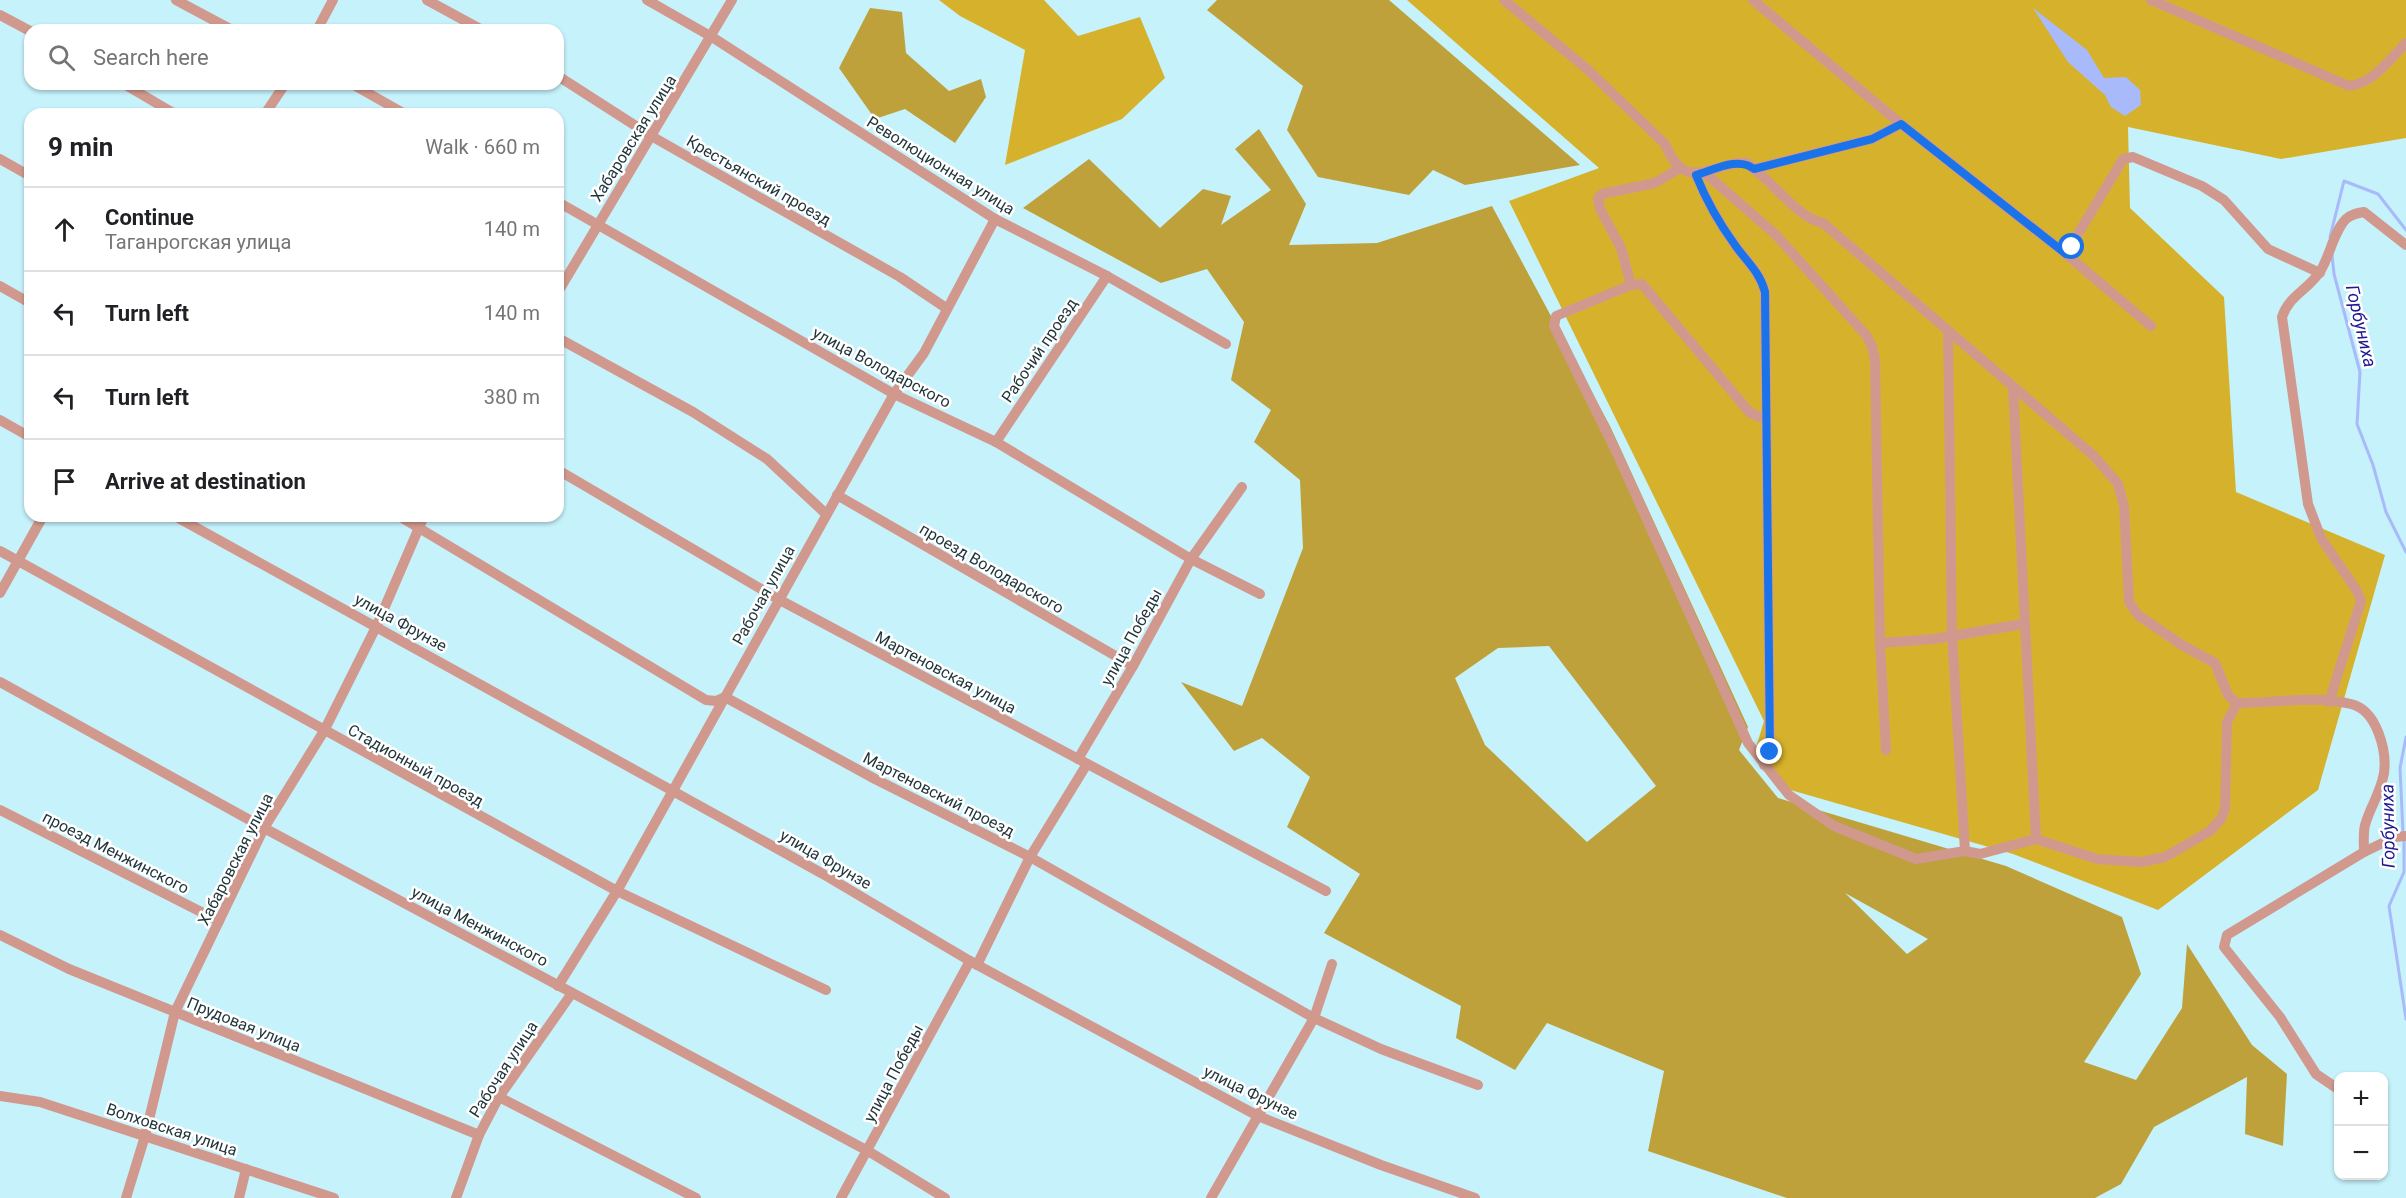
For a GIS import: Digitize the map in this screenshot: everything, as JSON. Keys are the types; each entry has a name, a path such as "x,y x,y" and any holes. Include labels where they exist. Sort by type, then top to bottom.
{"street":[{"path":"176,0 221,24"},
{"path":"320,24 333,0"},
{"path":"427,0 472,24"},
{"name":"Революционная улица","path":"647,0 712,37 995,219 1107,276 1226,344"},
{"name":"Хабаровская улица","path":"564,282 597,224 653,137 732,0"},
{"path":"1504,0 1587,69 1665,144 1672,160 1680,168 1700,174 1776,235 1866,335 1872,346 1875,361 1880,643 1886,750"},
{"path":"1753,0 1901,124 2066,254 2151,326"},
{"path":"2151,0 2349,86 2362,85 2372,78 2406,43"},
{"path":"0,15 24,28"},
{"name":"Крестьянский проезд","path":"564,80 653,137 900,277 946,308"},
{"path":"134,90 165,108"},
{"path":"269,108 281,90"},
{"path":"363,90 394,108"},
{"path":"1754,169 1872,139 1901,124"},
{"path":"2066,254 2115,169 2123,159 2133,157 2202,186 2224,201 2268,249 2320,273"},
{"path":"0,159 24,173"},
{"path":"1700,174 1737,163 1746,163 1784,194 1799,212 1810,221 1822,223 2094,456 2118,484 2124,506 2129,602 2138,615 2182,645 2215,663 2228,695 2237,703 2353,704 2367,714 2383,742 2384,773 2376,803 2365,825 2364,852"},
{"path":"1631,285 1621,248 1600,209 1598,198 1602,194 1655,183 1680,168"},
{"path":"1700,174 1705,199 1763,283 1770,752 1764,765"},
{"name":"улица Володарского","path":"564,205 894,393 996,441 1191,559 1260,594"},
{"path":"2329,702 2361,601 2357,591 2321,538 2308,504 2282,317 2286,306 2294,296 2320,273 2345,220 2354,214 2364,212 2406,245"},
{"name":"Рабочая улица","path":"558,986 617,891 825,513 894,393 924,353 995,219"},
{"name":"Рабочий проезд","path":"996,441 1107,276"},
{"path":"1766,419 1750,413 1642,284 1631,285 1560,312 1556,316 1554,326 1616,451 1748,743 1789,795 1834,826 1916,859 1965,851 1980,854 2036,839 2097,859 2141,862 2165,857 2210,831 2221,819 2225,809 2227,722 2237,703"},
{"path":"0,286 24,300"},
{"path":"1948,331 1952,635 1965,851"},
{"path":"564,341 693,412 766,459 825,513"},
{"path":"2013,388 2036,839"},
{"path":"0,420 24,433"},
{"name":"Мартеновская улица","path":"564,474 778,599 1326,891"},
{"name":"улица Победы","path":"841,1198 973,963 1191,559 1242,487"},
{"name":"проезд Володарского","path":"837,495 1133,666"},
{"path":"0,593 40,522"},
{"name":"улица Фрунзе","path":"186,522 823,874 973,963 1258,1116 1381,1165 1475,1198"},
{"name":"Мартеновский проезд","path":"409,522 706,700 716,701 725,697 875,779 1030,857 1314,1018 1381,1048 1478,1085"},
{"name":"Хабаровская улица","path":"126,1198 145,1136 175,1012 264,828 324,731 376,626 421,522"},
{"name":"Стадионный проезд","path":"0,551 617,891 826,990"},
{"path":"1880,643 2024,624"},
{"name":"улица Менжинского","path":"0,682 264,828 868,1151 945,1198"},
{"name":"проезд Менжинского","path":"0,810 219,921"},
{"path":"2334,1086 2316,1074 2280,1017 2224,946 2225,939 2227,935 2364,852 2401,836"},
{"name":"Прудовая улица","path":"0,935 69,969 479,1135"},
{"path":"1211,1198 1314,1018 1332,964"},
{"name":"Рабочая улица","path":"456,1198 479,1135 499,1097 572,993"},
{"name":"Волховская улица","path":"0,1096 40,1102 334,1198"},
{"path":"499,1097 696,1198"},
{"path":"239,1198 246,1169"}],"shaded area":[{"path":"939,0 1044,0 1078,36 1140,17 1165,78 1122,119 1005,165 1025,50 960,16"},
{"path":"1217,0 1389,0 1580,165 1465,185 1433,170 1409,195 1318,177 1287,130 1303,86 1207,10"},
{"path":"1407,0 2406,0 2406,138 2281,159 2128,127 2130,208 2224,297 2236,492 2385,555 2318,790 2158,910 2013,854 1787,789 1755,751 1764,721 1509,201 1599,168"},
{"path":"870,8 902,12 906,53 949,91 981,79 986,97 955,143 905,109 875,119 839,68"},
{"path":"1259,129 1306,204 1289,245 1377,243 1492,206 1610,426 1748,727 1739,750 1778,798 2006,866 2122,917 2141,974 2084,1062 2136,1080 2182,1008 2187,944 2252,1045 2287,1074 2283,1146 2245,1134 2247,1077 2154,1127 2121,1184 2095,1198 1787,1198 1648,1151 1664,1071 1547,1023 1515,1070 1456,1038 1461,1006 1324,933 1360,874 1287,827 1310,777 1262,738 1234,751 1181,682 1242,706 1303,548 1300,480 1254,442 1271,410 1231,380 1244,322 1207,269 1161,283 1023,208 1089,159 1160,228 1203,189 1231,196 1221,225 1271,190 1235,149","holes":["1549,646 1656,786 1587,842 1485,745 1455,678 1498,648","1845,893 1928,939 1907,954"]}],"water":[{"path":"2033,8 2087,50 2104,78 2126,77 2140,90 2141,105 2125,116 2111,107 2105,95 2068,62"}],"waterway":[{"name":"Горбуниха","path":"2330,237 2344,181 2378,194 2406,230"},
{"name":"Горбуниха","path":"2332,255 2334,274 2360,372 2357,424 2373,465 2386,512 2406,552"},
{"name":"Горбуниха","path":"2403,833 2400,768 2406,737"},
{"name":"Горбуниха","path":"2404,840 2404,872 2389,906 2406,1019"}],"route":[{"path":"1770,752 1765,292 1758,274 1735,246 1705,199 1696,175 1737,163 1746,163 1754,169 1872,139 1901,124 2043,233 2066,254 2072,247"}]}
